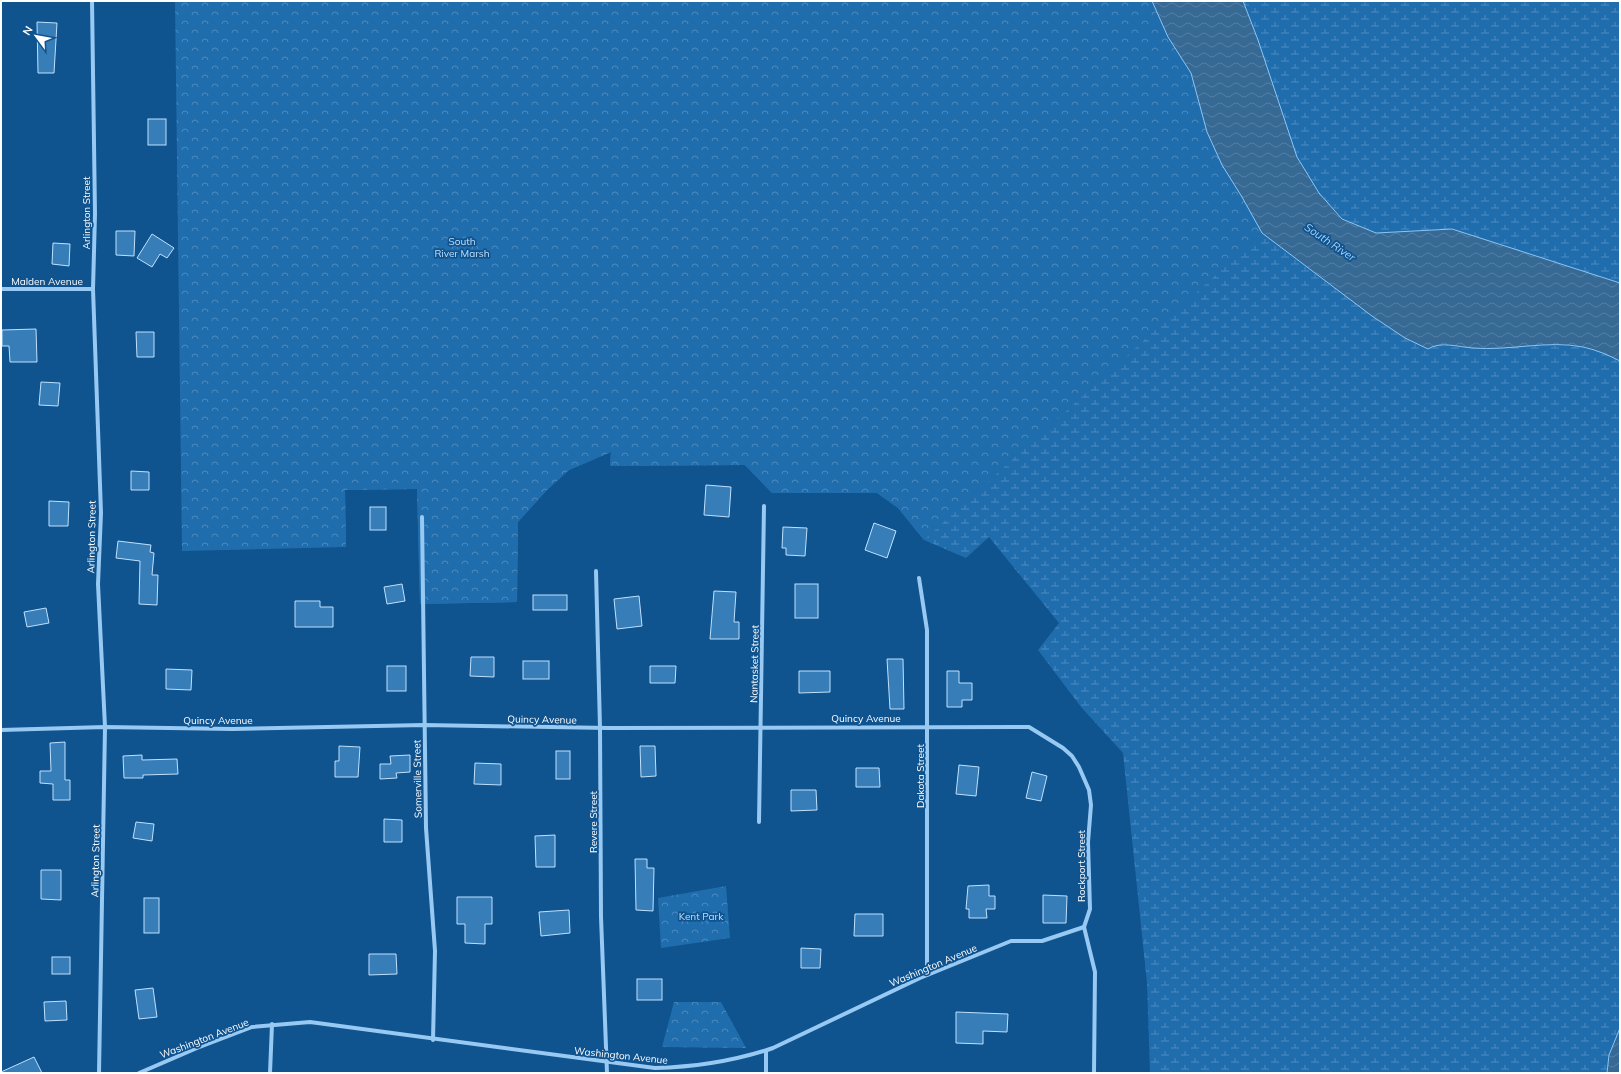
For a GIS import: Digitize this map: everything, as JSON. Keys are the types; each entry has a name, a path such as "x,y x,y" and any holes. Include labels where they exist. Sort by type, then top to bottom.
{"street":[{"name":"Arlington Street","path":"92,1 95,214 93,289 101,513 98,584 105,727 98,1073"},
{"name":"Malden Avenue","path":"1,290 93,289"},
{"name":"Nantasket Street","path":"759,822 764,506"},
{"name":"Somerville Street","path":"422,517 426,828 435,951 433,1040"},
{"name":"Revere Street","path":"596,571 600,728 601,917 607,1073"},
{"name":"Dakota Street","path":"919,578 927,630 927,975"},
{"name":"Quincy Avenue","path":"1,730 105,727 233,728 424,725 600,728 928,726 1029,727 1063,748 1072,757"},
{"name":"Rockport Street","path":"1072,757 1089,790 1091,805 1088,842 1090,909 1084,927"},
{"name":"Washington Avenue","path":"139,1073 197,1048 252,1027 272,1024 310,1022 433,1040 655,1068 679,1068 710,1064 766,1050 927,975 1012,941 1042,942 1084,927"},
{"path":"1084,927 1095,972 1094,1073"},
{"path":"270,1073 272,1024"},
{"path":"766,1050 766,1073"}],"green space":[{"name":"South River Marsh","path":"175,1 1152,1 1168,37 1191,73 1207,132 1222,165 1262,233 924,540 898,508 877,493 772,493 745,465 610,466 611,452 569,470 546,491 518,522 517,602 420,604 417,489 345,490 346,547 182,551"},
{"path":"1152,1 1168,37 1299,261 1372,316 1405,338 1435,345 1474,348 1552,345 1581,347 1602,352 1620,361 1620,1028 1609,1055 1607,1073 1150,1073 1147,983 1123,753 1081,707 1038,650 1059,623 989,537 966,558 924,540 898,508 877,493 772,493 745,465 610,466 611,452 569,470 546,491 518,522 517,602 420,604 417,489 345,490 346,547 213,213"},
{"path":"1243,1 1620,1 1620,283 1452,229 1375,233 1342,219 1319,193 1297,157 1258,40"},
{"name":"Kent Park","path":"726,886 730,938 661,948 658,898"},
{"path":"674,1002 721,1002 746,1048 662,1047"}],"water":[{"name":"South River","path":"1152,1 1243,1 1258,40 1297,157 1319,193 1342,219 1376,233 1452,229 1620,283 1620,361 1593,350 1569,345 1542,345 1487,349 1438,345 1428,349 1405,338 1372,316 1262,233 1222,165 1207,132 1191,73 1168,37"},
{"path":"1620,1028 1620,1073 1607,1073 1609,1055"}],"building":[{"path":"37,22 57,23 54,73 38,73"},
{"path":"148,119 166,119 166,145 148,145"},
{"path":"116,231 135,231 134,256 116,255"},
{"path":"152,234 174,248 167,258 160,254 152,267 137,258"},
{"path":"53,243 70,244 69,266 52,264"},
{"path":"36,329 37,362 10,362 9,346 2,346 2,330"},
{"path":"136,332 154,332 154,357 137,357"},
{"path":"41,382 60,383 58,406 39,405"},
{"path":"131,471 149,472 149,490 131,490"},
{"path":"706,485 731,487 729,517 704,515"},
{"path":"49,501 69,502 68,526 49,526"},
{"path":"370,507 386,507 386,530 370,530"},
{"path":"874,523 896,531 887,558 865,550"},
{"path":"783,527 807,528 805,556 786,555 786,548 782,548"},
{"path":"118,541 151,545 150,552 154,553 152,575 158,575 157,605 139,604 140,561 116,558"},
{"path":"402,584 405,601 387,604 384,587"},
{"path":"795,584 818,584 818,618 795,618"},
{"path":"714,591 736,592 734,622 739,622 739,639 710,639"},
{"path":"533,595 567,595 567,610 533,610"},
{"path":"639,596 642,626 617,629 614,599"},
{"path":"295,601 320,601 320,607 333,607 333,627 295,627"},
{"path":"46,608 49,623 27,627 24,612"},
{"path":"471,657 494,657 494,677 470,676"},
{"path":"887,659 903,659 904,709 890,709"},
{"path":"523,661 549,661 549,679 523,679"},
{"path":"387,666 406,666 406,691 387,691"},
{"path":"650,666 676,666 675,683 650,683"},
{"path":"166,669 192,670 191,690 166,689"},
{"path":"799,671 830,671 830,692 799,693"},
{"path":"947,671 959,671 959,683 972,683 972,700 962,700 962,707 947,707"},
{"path":"65,742 65,780 70,780 70,800 53,800 53,784 40,783 40,771 51,771 50,743"},
{"path":"339,746 360,747 358,777 335,777 335,761 339,761"},
{"path":"640,746 655,746 656,776 641,777"},
{"path":"556,751 570,751 570,779 556,779"},
{"path":"142,755 142,760 177,759 178,774 143,775 143,778 124,778 123,756"},
{"path":"410,755 410,772 396,773 397,778 380,779 380,764 391,764 390,756"},
{"path":"475,763 501,764 501,785 474,784"},
{"path":"959,765 979,767 976,796 956,794"},
{"path":"856,768 879,768 880,787 856,787"},
{"path":"1032,772 1047,776 1041,801 1026,798"},
{"path":"791,790 816,790 817,810 791,811"},
{"path":"384,819 402,820 402,842 384,842"},
{"path":"136,822 154,824 152,841 133,838"},
{"path":"555,835 555,867 536,867 535,836"},
{"path":"635,859 647,859 647,868 654,868 653,911 636,910"},
{"path":"41,870 61,870 61,900 41,899"},
{"path":"989,885 989,896 995,896 995,909 986,909 987,918 969,918 969,909 966,909 968,886"},
{"path":"1043,895 1067,896 1066,923 1043,923"},
{"path":"457,897 492,897 492,924 485,924 485,944 465,943 465,924 457,924"},
{"path":"144,898 159,898 159,933 144,933"},
{"path":"569,910 570,933 541,936 539,912"},
{"path":"855,914 883,914 883,936 854,936"},
{"path":"801,948 821,949 820,968 801,968"},
{"path":"369,954 396,954 397,974 369,975"},
{"path":"52,957 70,957 70,974 52,974"},
{"path":"637,979 662,979 662,1000 637,1000"},
{"path":"153,988 157,1017 139,1019 135,990"},
{"path":"66,1001 67,1020 45,1021 44,1002"},
{"path":"956,1012 1008,1014 1007,1032 983,1031 983,1044 956,1043"},
{"path":"34,1057 42,1073 1,1073 1,1072"}]}
